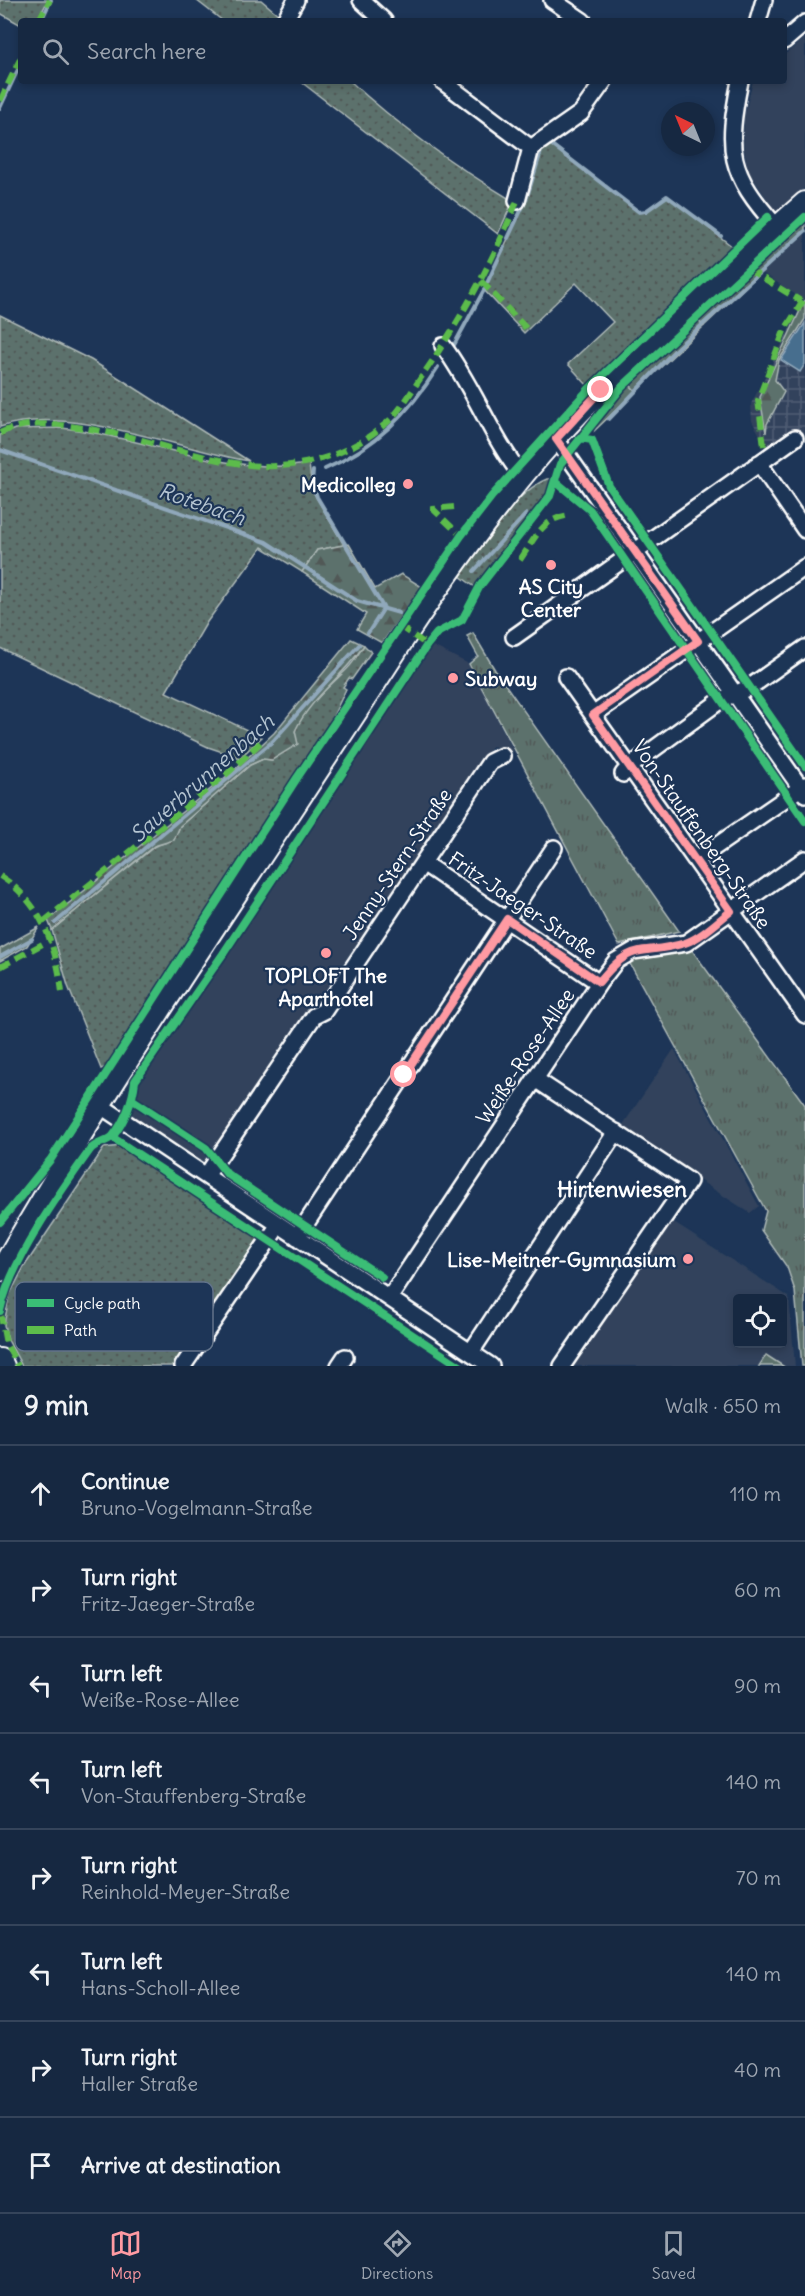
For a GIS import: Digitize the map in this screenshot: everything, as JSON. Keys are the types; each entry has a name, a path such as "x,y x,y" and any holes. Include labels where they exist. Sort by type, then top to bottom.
{"main road":[{"path":"0,1255 44,1194 413,625 523,477 556,439 653,339 805,202"},
{"path":"0,1271 44,1194"},
{"path":"0,1243 26,1219"},
{"path":"0,1359 4,1366"}],"street":[{"path":"286,18 296,0"},
{"path":"361,0 381,18"},
{"path":"552,0 579,18"},
{"path":"759,18 764,0"},
{"path":"787,38 805,23"},
{"path":"446,84 531,148"},
{"path":"517,201 531,148 581,113 602,84"},
{"path":"740,84 732,131 735,166 750,196 777,227"},
{"path":"444,346 459,368 508,458 523,477"},
{"path":"514,637 795,438"},
{"path":"556,439 804,789 696,860"},
{"path":"759,463 805,530"},
{"path":"593,715 805,567"},
{"path":"626,770 721,700 750,687 805,648"},
{"name":"Von-Stauffenberg-Straße","path":"566,677 593,715 626,770 696,860 805,1015"},
{"name":"Jenny-Stern-Straße","path":"206,1176 314,1016 324,1011 490,762 502,756"},
{"path":"297,1237 554,848"},
{"name":"Weiße-Rose-Allee","path":"390,1297 599,982 616,961 633,951 686,943 805,860"},
{"name":"Fritz-Jaeger-Straße","path":"423,863 599,982"},
{"path":"535,1079 689,1181 562,1366"},
{"path":"101,1106 491,1366"},
{"path":"471,1352 616,1132"},
{"path":"213,1322 278,1226"},
{"path":"183,1366 193,1351"}],"shaded area":[{"path":"805,38 805,188 777,214 748,171 743,144 744,116 752,84 787,84 787,53"},
{"path":"805,232 805,299 804,300 761,272"},
{"path":"805,299 805,435 766,446 752,421 751,404"},
{"path":"805,323 805,364 800,372 781,360"},
{"path":"425,642 469,664 514,752 492,746 204,1167 125,1117 134,1103 134,1087"},
{"path":"674,1049 759,1206 750,1213 620,1129"},
{"name":"Lise-Meitner-Gymnasium","path":"671,1221 784,1294 733,1294 733,1348 787,1348 787,1296 789,1297 795,1366 573,1366"}],"green space":[{"path":"0,0 48,0 39,18 18,18 18,23 0,13"},
{"path":"196,0 261,0 282,18 219,18"},
{"path":"304,84 353,84 428,145 513,201 498,234"},
{"path":"549,142 639,212 646,211 667,196 733,247 588,386 568,364 613,322 576,283 524,333 484,290 526,200 543,144"},
{"path":"805,220 805,231 704,326 696,319"},
{"path":"805,300 805,319 779,360 775,380 784,392 767,424 766,433 760,397"},
{"path":"0,315 91,360 249,461 90,424 28,421 0,427"},
{"path":"696,319 704,326 636,391 628,383"},
{"path":"628,383 636,391 595,430 599,415"},
{"path":"61,428 246,465 309,464 312,490 344,545 317,550 302,572 262,547 207,622 166,692 262,737 240,758 208,747 0,648 0,435 15,429"},
{"path":"551,479 545,496 475,587 460,576 510,508 534,486"},
{"path":"349,544 375,589 401,574 422,587 382,643 357,629 366,614 302,572 317,550"},
{"path":"473,633 495,670 679,931 619,945 469,664 478,656 467,636"},
{"path":"351,639 364,645 302,719 295,731 298,744 272,760 263,759 250,765 180,826 174,840 154,846 52,930 48,920 233,771 274,733"},
{"path":"364,645 371,652 352,679 349,678 343,687 346,689 325,733 108,1066 101,1069 68,986 52,930 155,846 174,840 180,826 250,765 263,759 272,760 295,736 300,718 307,709 350,665"},
{"path":"39,927 27,946 0,961 0,949"},
{"path":"689,946 805,1105 805,1366 802,1366 795,1291 787,1267 761,1230 766,1211 628,960"},
{"path":"121,1146 262,1239 213,1311 213,1282 16,1282 104,1148"},
{"path":"15,1284 15,1351 186,1351 176,1366 22,1366 8,1340 4,1325 9,1296"},
{"path":"766,1355 783,1366 759,1366"}],"waterway":[{"path":"42,18 51,0"},
{"path":"0,108 18,69"},
{"path":"548,142 639,212 646,211 667,196 721,236"},
{"path":"508,238 526,200 543,145"},
{"name":"Sauerbrunnenbach","path":"609,419 678,347 805,231"},
{"path":"487,283 504,247"},
{"path":"454,345 484,290"},
{"path":"325,469 360,451 375,440 403,414 438,367"},
{"name":"Rotebach","path":"0,450 266,542 357,601 399,613"},
{"path":"313,471 312,482 317,497 383,607"},
{"name":"Sauerbrunnenbach","path":"474,571 526,514"},
{"name":"Sauerbrunnenbach","path":"368,633 384,608"},
{"name":"Sauerbrunnenbach","path":"55,923 273,741 359,645"},
{"name":"Sauerbrunnenbach","path":"0,957 32,939"}],"marked path":[{"path":"40,18 50,0"},
{"path":"0,101 18,63"},
{"path":"0,433 26,425 70,426 130,437 224,461 262,466 295,465 342,451 371,435 404,404 474,293 517,201"},
{"path":"748,269 801,301"},
{"path":"481,281 526,328"},
{"path":"764,446 758,400 784,331 805,298"},
{"path":"454,507 433,509 461,536"},
{"path":"520,560 546,524 571,515"},
{"path":"399,626 427,645"},
{"path":"43,922 229,772 263,740"},
{"path":"0,876 26,898 44,926 56,958 62,992"},
{"path":"0,967 50,940"},
{"path":"0,1312 6,1344 18,1366"}],"cycle path":[{"path":"0,1222 51,1159 297,778 461,536 492,496 589,389 768,217"},
{"path":"0,1311 14,1271 51,1206 90,1150 113,1136 128,1110 135,1081 223,954 427,645 437,633 462,620 480,586 550,496 560,464 622,387 805,217"},
{"path":"580,438 592,440 609,486 805,766"},
{"path":"555,481 590,510 805,821"},
{"path":"133,1100 206,1148 227,1174 382,1277"},
{"path":"112,1137 460,1366"}],"place":[{"name":"Medicolleg","path":"408,484"},
{"name":"AS City Center","path":"551,565"},
{"name":"Subway","path":"453,678"},
{"name":"TOPLOFT The Aparthotel","path":"326,953"},
{"name":"Lise-Meitner-Gymnasium","path":"688,1259"}],"district":[{"name":"Hirtenwiesen","path":"622,1189"}],"route":[{"path":"404,1075 507,919 599,982 616,961 633,951 686,943 731,911 593,715 698,641 556,439 601,390"}]}
